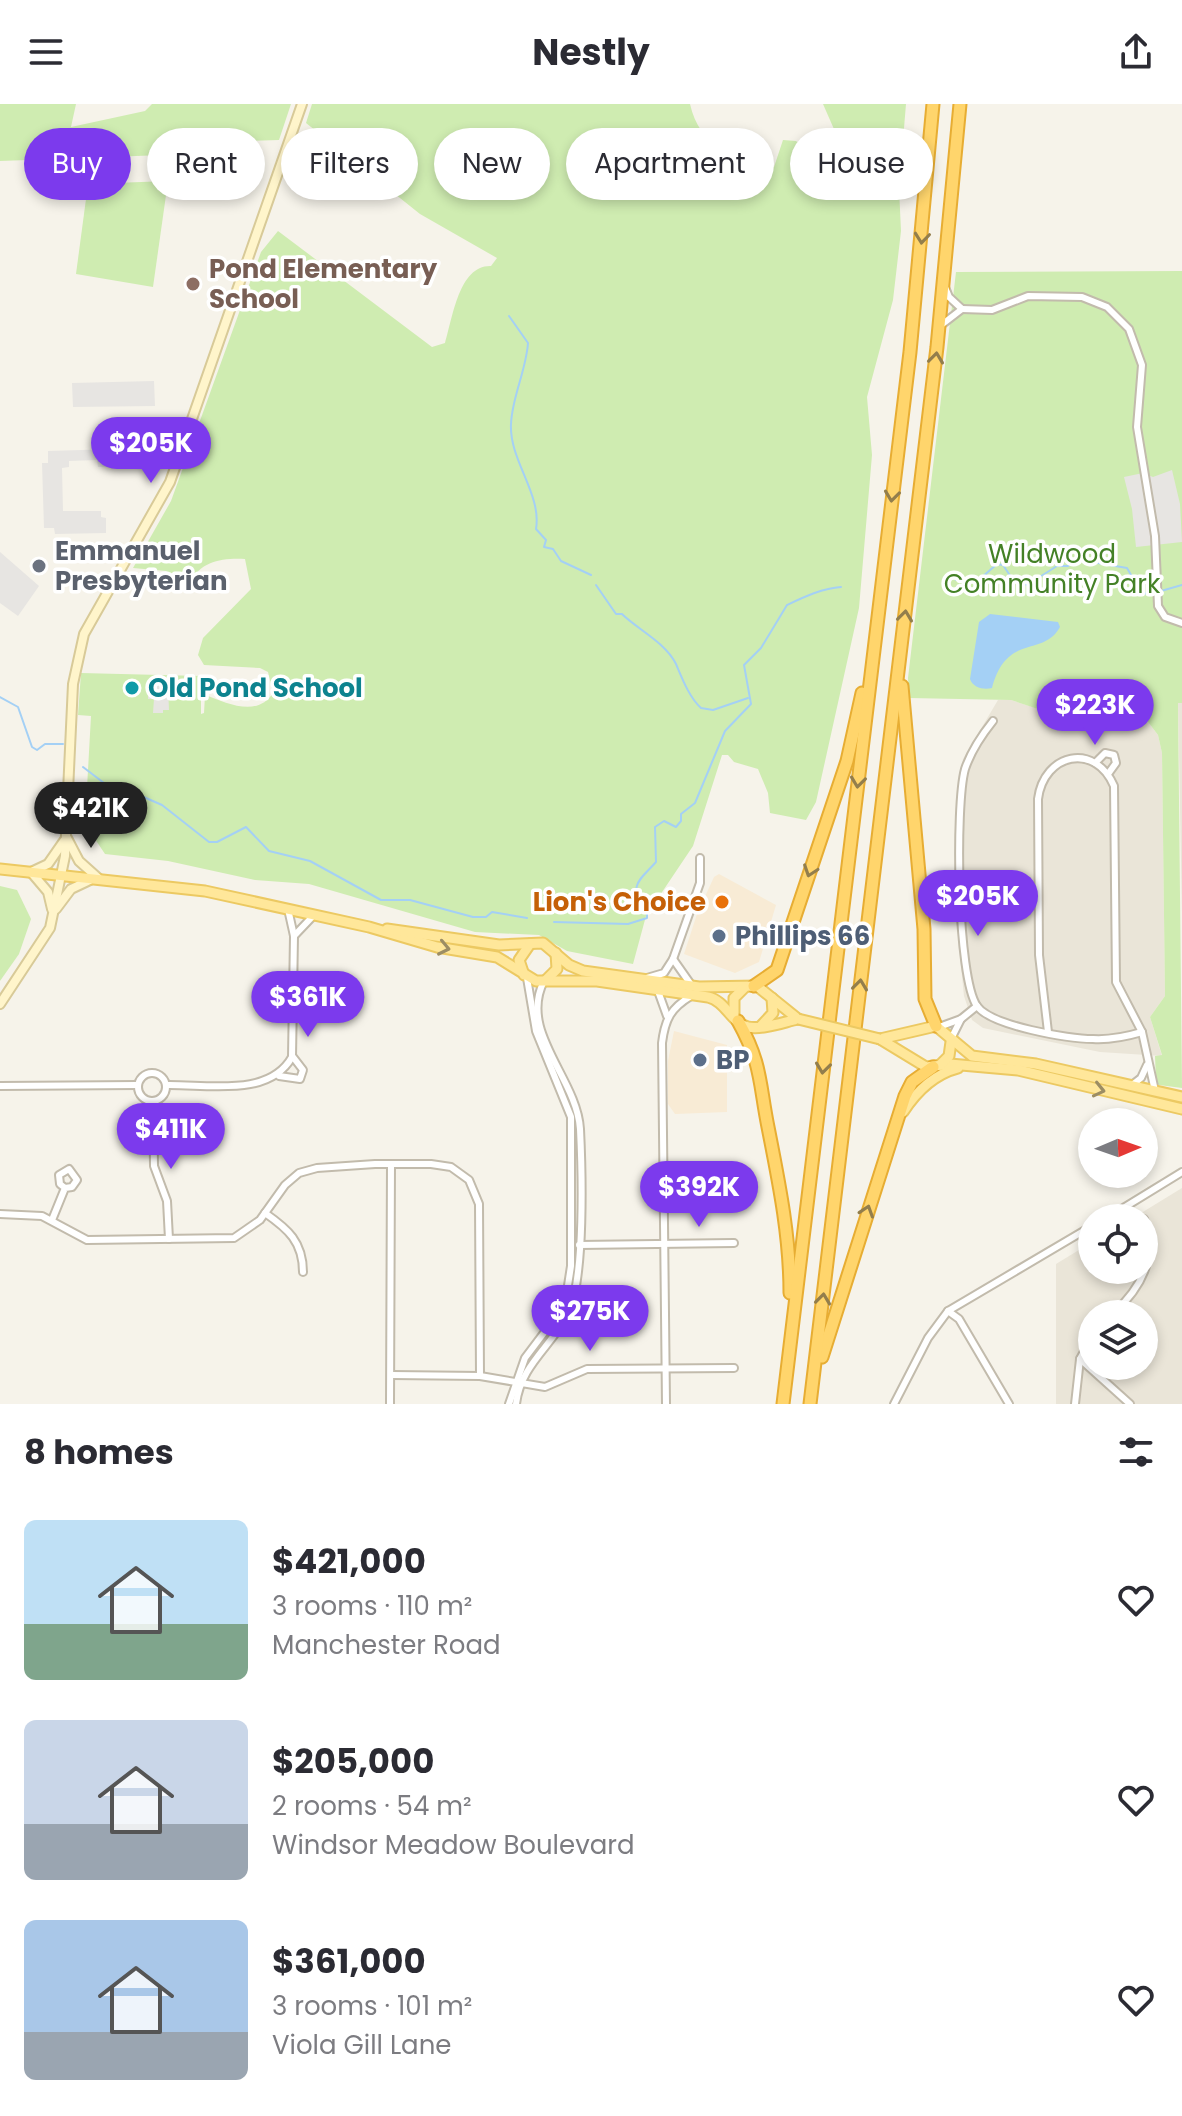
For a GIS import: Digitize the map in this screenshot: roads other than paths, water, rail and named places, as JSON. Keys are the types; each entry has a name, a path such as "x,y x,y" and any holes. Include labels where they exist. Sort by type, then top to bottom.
{"highway":[{"path":"783,1404 914,314 933,104"},
{"path":"811,1398 940,326 960,104"},
{"path":"901,649 905,744 924,929 925,999 937,1026"},
{"path":"750,986 777,970 847,761 872,662"},
{"path":"736,1018 761,1072 765,1112 788,1226 792,1329"},
{"path":"811,1398 844,1280 912,1082 936,1066"}],"main road":[{"path":"0,869 175,886 288,909 369,927 437,947 497,957 526,977 545,981 597,981 658,991 750,986 769,993 798,1019"},
{"path":"369,927 432,933 484,944 543,943 575,969 647,978 692,991 717,999 736,1018 758,1027 798,1019 880,1039 923,1066 1018,1070 1182,1109"},
{"path":"526,977 520,957 530,944"},
{"path":"545,981 558,966 554,950"},
{"path":"736,1018 734,998 750,986"},
{"path":"758,1027 773,1013 769,993"},
{"path":"880,1039 937,1026 972,1056 1036,1064 1182,1097"},
{"path":"913,1057 910,1043 916,1031"},
{"path":"936,1066 949,1056 951,1041"},
{"path":"901,1115 915,1095 941,1074 968,1066"}],"street":[{"path":"0,1004 45,941 62,874 73,684 84,634 170,482 302,104"},
{"path":"944,285 949,297 962,309 986,311 1028,296 1082,297 1107,307 1129,329 1142,365 1138,446 1155,536 1158,606 1165,617 1182,623"},
{"path":"940,326 962,309"},
{"path":"993,721 966,766 961,804 963,937 970,990 977,1006 994,1019 1094,1040 1142,1032"},
{"path":"1095,763 1105,753 1114,755 1116,763 1108,774"},
{"path":"1048,1032 1039,955 1039,789 1046,773 1063,760 1080,758 1095,763 1108,774 1116,796 1115,973 1118,989 1142,1032 1155,1091"},
{"path":"53,913 48,892 31,872 53,860 66,837"},
{"path":"53,913 71,889 98,878 79,861 66,837"},
{"path":"647,978 664,973 673,959 700,883 700,858"},
{"path":"279,1076 292,1057 294,936 288,909"},
{"path":"294,936 314,915"},
{"path":"667,1016 692,991 673,959"},
{"path":"509,1404 525,1358 565,1305 571,1266 571,1117 536,1031 526,977"},
{"path":"516,1404 518,1383 570,1309 577,1284 578,1115 537,1018 537,1000 545,981"},
{"path":"658,991 667,1016 662,1077 666,1404"},
{"path":"937,1026 961,1019 977,1006"},
{"path":"951,1041 961,1019"},
{"path":"166,1085 161,1098 153,1101 142,1097 138,1085 142,1077 154,1073 166,1085 241,1084 263,1082 279,1076 300,1079 303,1070 292,1057"},
{"path":"1132,1085 1147,1065"},
{"path":"0,1086 138,1085"},
{"path":"153,1101 154,1166 167,1201 169,1239"},
{"path":"0,1214 35,1214 87,1240 234,1238 255,1225 291,1178 306,1170 391,1164 445,1165 459,1171 474,1186 480,1210 480,1376"},
{"path":"390,1404 391,1164"},
{"path":"1131,1204 1182,1172"},
{"path":"52,1220 65,1188"},
{"path":"265,1213 294,1237 302,1254 303,1272"},
{"path":"894,1404 928,1338 950,1312 1078,1234"},
{"path":"579,1245 734,1243"},
{"path":"1126,1300 1139,1284"},
{"path":"950,1312 960,1322 1009,1404"},
{"path":"392,1375 480,1376 545,1387 587,1369 734,1368"},
{"path":"1075,1404 1078,1377"},
{"path":"1103,1380 1130,1404"}],"water":[{"path":"990,614 1058,622 1060,627 1044,642 1016,652 1007,659 992,688 986,689 976,686 970,679 979,622"}],"waterway":[{"path":"509,316 528,343 511,424 515,451 534,503 536,529 546,540 544,547 553,549 561,561 591,575"},
{"path":"956,580 981,578 997,564 1003,565 1013,580 1027,585 1057,566 1068,566 1075,559 1127,568 1142,594 1148,593"},
{"path":"596,585 616,614 622,614 671,656 689,693 701,708 713,710 748,698"},
{"path":"1161,591 1182,585"},
{"path":"554,922 628,924 647,918 647,909 636,889 656,862 655,827 664,821 676,827 681,821 681,814 695,803 725,731 751,704 744,665 761,648 787,605 820,591 841,587"},
{"path":"0,697 18,707 32,747 37,750 45,744 63,744"},
{"path":"83,767 121,796 130,791 162,805 209,842 217,842 246,827 269,851 310,861 381,900 410,900 473,917 486,917 492,912 527,918"}],"place":[{"name":"Pond Elementary School","path":"193,284"},
{"name":"Emmanuel Presbyterian","path":"39,566"},
{"name":"Old Pond School","path":"132,688"},
{"name":"Lion's Choice","path":"722,902"},
{"name":"Phillips 66","path":"719,936"},
{"name":"BP","path":"700,1060"}],"park label":[{"name":"Wildwood Community Park","path":"1052,569"}]}
